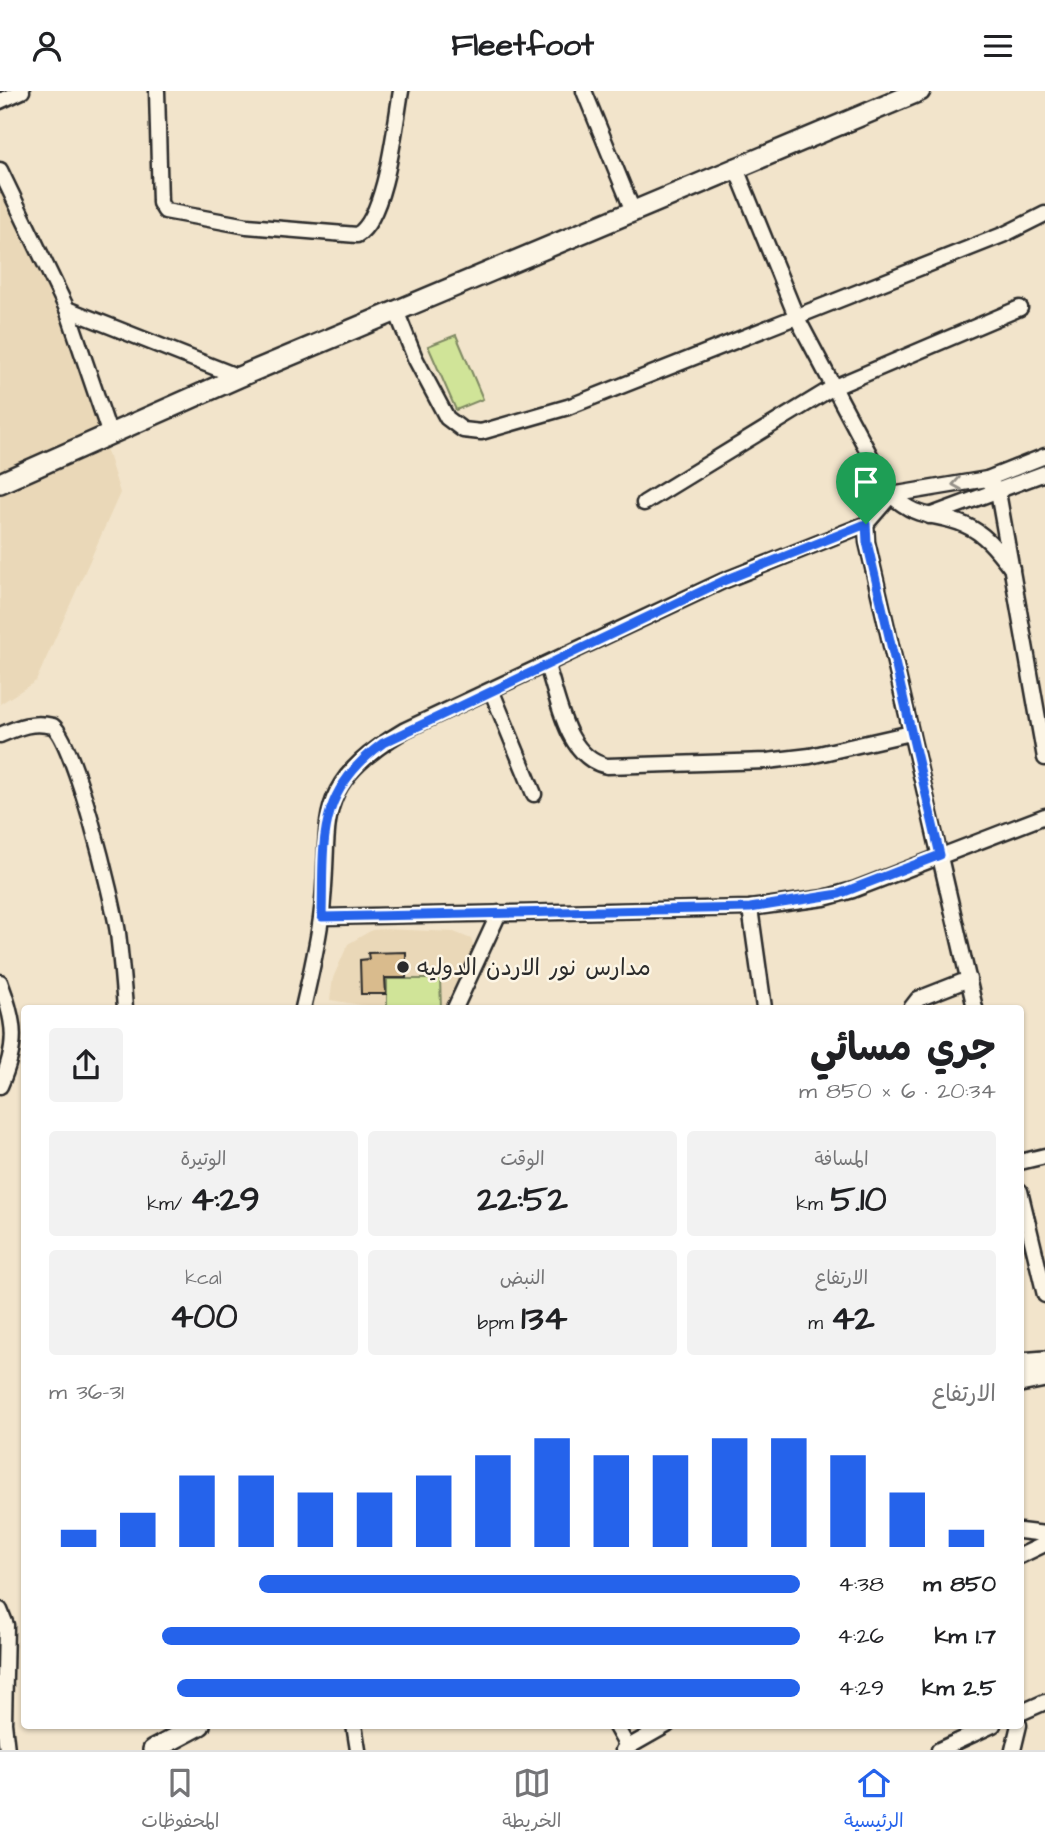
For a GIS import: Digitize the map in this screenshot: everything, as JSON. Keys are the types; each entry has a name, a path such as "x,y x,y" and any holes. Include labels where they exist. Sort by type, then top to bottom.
{"street":[{"path":"0,101 22,91"},
{"path":"158,91 160,203 165,211 247,226 357,235 366,230 378,208 401,91"},
{"path":"584,91 632,211"},
{"path":"0,483 239,377 397,313 735,166 920,91"},
{"path":"735,166 796,316 891,495 906,509 928,517 964,524 990,540 1012,569"},
{"path":"0,170 66,309 110,435"},
{"path":"397,313 415,358 442,408 456,426 471,432 504,427 568,407 1004,235 1045,214"},
{"path":"644,503 832,388 1020,308"},
{"path":"66,309 239,377"},
{"path":"304,1005 322,917 328,813 351,770 375,749 405,730 547,666 723,581 866,524 891,495 987,479 1045,456"},
{"path":"928,517 1045,473"},
{"path":"987,479 998,492 1045,758"},
{"path":"866,524 867,542 974,1005"},
{"path":"547,666 575,744 591,762 607,766 767,761 810,756 911,733"},
{"path":"492,691 534,794"},
{"path":"0,735 41,723 53,726 65,742 90,821 117,931 125,1005"},
{"path":"322,917 750,908 839,894 1045,815"},
{"path":"750,908 764,1005"},
{"path":"456,1005 499,913"},
{"path":"913,1005 918,999 969,979"},
{"path":"0,982 13,1016 14,1050 0,1086"},
{"path":"1024,1160 1045,1156"},
{"path":"1024,1208 1045,1295"},
{"path":"1024,1363 1045,1361"},
{"path":"1024,1381 1045,1377"},
{"path":"1024,1531 1045,1534"},
{"path":"1024,1554 1045,1544"},
{"path":"0,1610 6,1625 3,1657 7,1750"},
{"path":"1024,1716 1043,1707"},
{"path":"153,1750 192,1729"},
{"path":"355,1729 358,1750"},
{"path":"617,1729 625,1748 660,1729"},
{"path":"939,1750 984,1729"},
{"path":"1013,1750 1018,1729"}],"shaded area":[{"path":"0,189 37,224 120,493 36,681 0,704"},
{"name":"مدارس نور الاردن الدوليه","path":"372,930 454,932 471,939 476,953 452,1005 361,1005 330,1000 333,978 348,944"}],"green space":[{"path":"456,335 483,399 456,410 428,346"},
{"path":"387,979 440,979 441,1005 387,1005"}],"building":[{"path":"406,952 406,978 385,978 386,994 361,994 360,960 369,959 368,953"}],"place":[{"name":"مدارس نور الاردن الدوليه","path":"403,967"}],"route":[{"path":"866,524 867,542 940,855 839,894 750,908 322,917 324,839 328,813 351,770 383,743 434,716 547,666 723,581 866,524"}]}
